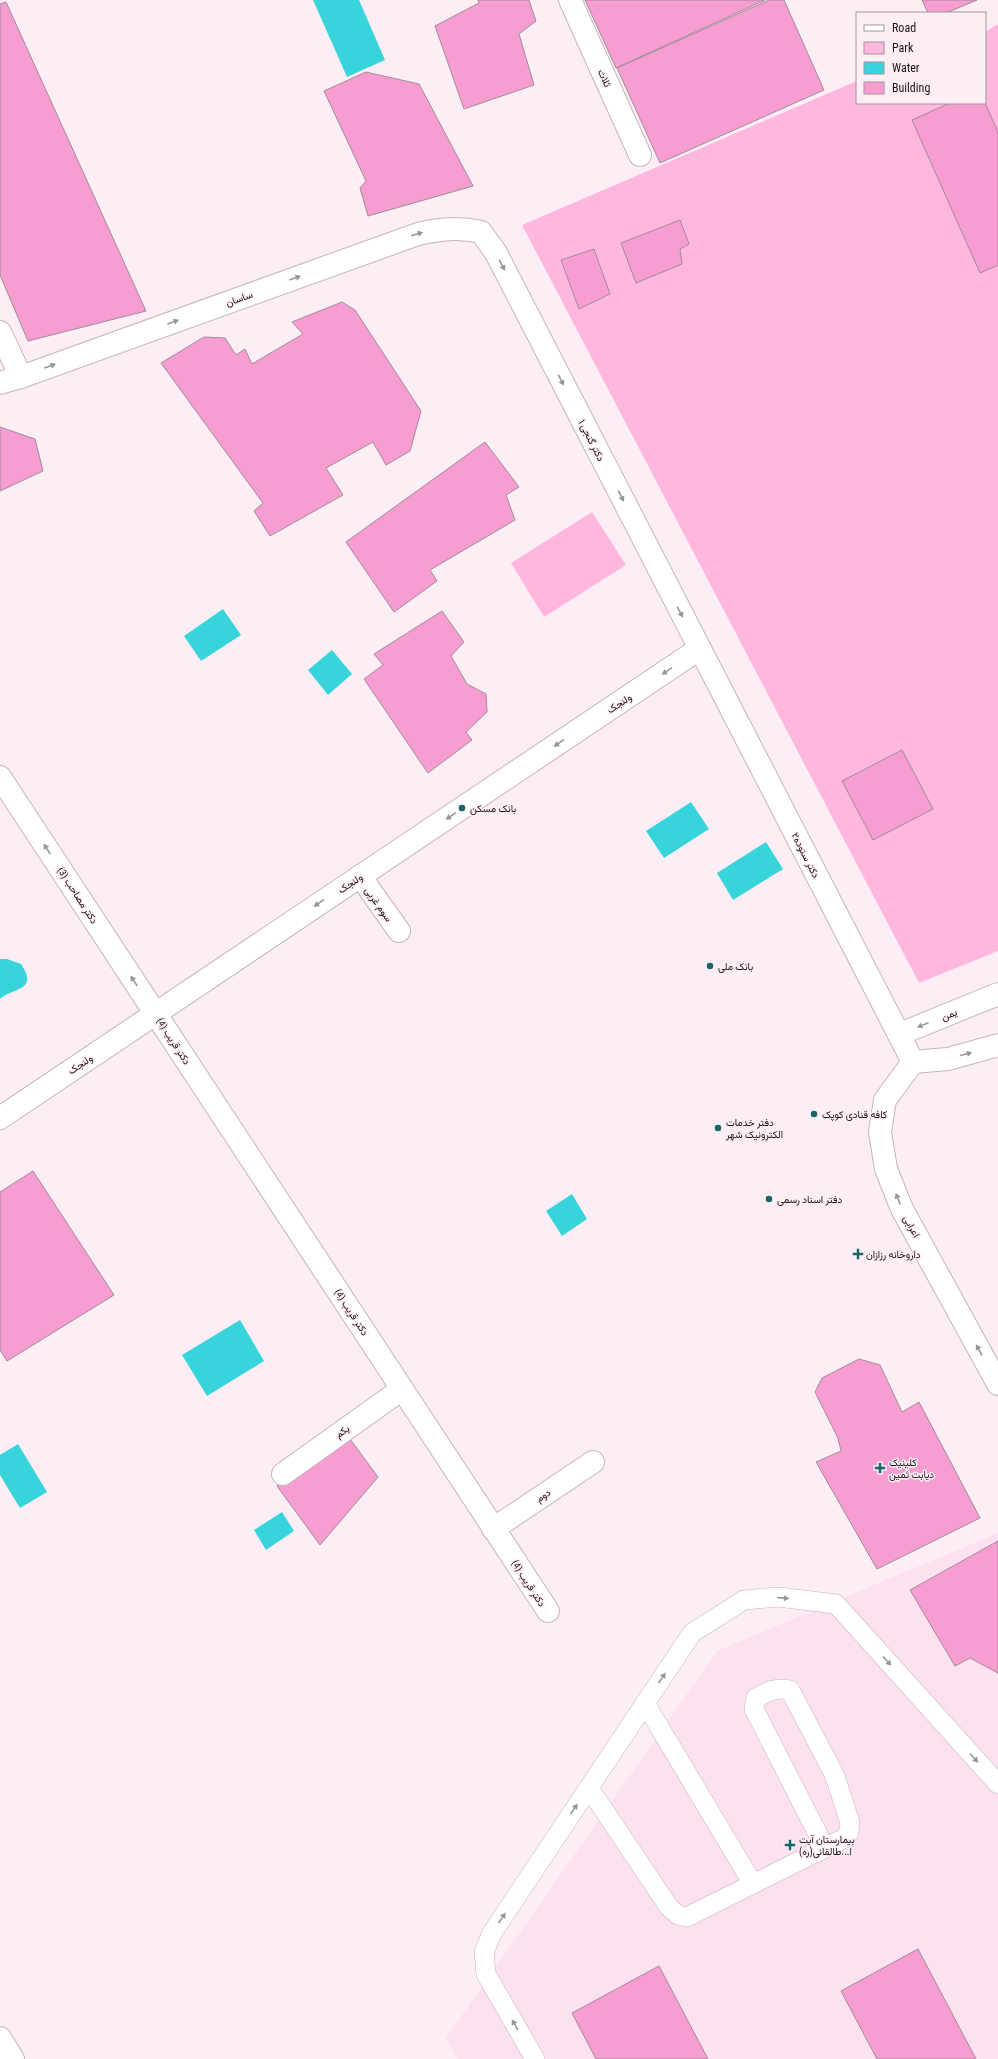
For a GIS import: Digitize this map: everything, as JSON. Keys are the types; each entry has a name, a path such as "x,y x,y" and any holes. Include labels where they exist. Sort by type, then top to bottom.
{"street":[{"name":"ثلاث","path":"570,0 640,155"},
{"name":"ساسان","path":"0,383 21,377 418,234 441,229 464,228 481,232"},
{"name":"دکتر گنجی ۱","path":"481,232 496,253 699,649"},
{"path":"0,332 21,377"},
{"name":"ولنجک","path":"0,1118 699,649"},
{"name":"دکتر ستوده۲","path":"699,649 900,1034 913,1062"},
{"name":"دکتر مصاحب (3)","path":"0,777 156,1014"},
{"name":"سوم غربی","path":"360,876 399,932"},
{"name":"یمن","path":"900,1034 998,994"},
{"name":"دکتر قریب (4)","path":"156,1014 548,1611"},
{"path":"913,1062 948,1059 998,1044"},
{"name":"اعرابی","path":"913,1062 885,1100 880,1132 886,1169 902,1209 998,1384"},
{"name":"یکم","path":"283,1474 402,1389"},
{"name":"دوم","path":"494,1529 593,1462"},
{"path":"0,2038 14,2059"}],"lane":[{"path":"534,2059 486,1974 484,1952 492,1933 692,1633 744,1600 778,1597 836,1604 998,1784"},
{"path":"589,1788 669,1907 678,1915 687,1917 754,1884 845,1838 849,1832 850,1823 835,1776 790,1690 780,1688 765,1692 756,1698 754,1709 825,1848"},
{"path":"645,1703 754,1884"}],"shaded area":[{"name":"بیمارستان آیت ا...طالقانی(ره)","path":"998,1533 998,2059 457,2059 446,2038 717,1651"}],"green space":[{"path":"998,24 998,951 919,983 522,225 856,81 856,104 986,104 986,31"},
{"path":"592,512 626,565 544,617 511,563"}],"water":[{"path":"313,0 359,0 385,60 347,77"},
{"path":"223,609 241,635 201,661 184,636"},
{"path":"332,650 352,674 328,695 308,670"},
{"path":"691,802 709,829 664,858 646,831"},
{"path":"766,842 783,869 733,900 717,873"},
{"path":"0,959 7,959 21,964 26,973 27,979 26,984 22,987 0,999"},
{"path":"572,1194 587,1219 562,1236 546,1211"},
{"path":"240,1320 264,1361 207,1396 182,1355"},
{"path":"18,1444 47,1492 20,1508 0,1475 0,1455"},
{"path":"282,1512 294,1531 266,1550 254,1530"}],"building":[{"path":"478,0 529,0 536,21 519,34 534,85 464,109 435,26 479,3"},
{"path":"585,0 765,0 616,68"},
{"path":"769,0 784,0 824,90 660,163 617,68"},
{"path":"922,0 977,0 948,12 928,12"},
{"path":"6,2 146,311 28,341 0,275 0,4"},
{"path":"366,72 419,84 473,186 368,216 360,188 366,181 324,91"},
{"path":"948,104 985,104 998,132 998,265 980,273 912,120"},
{"path":"680,220 689,244 680,249 682,264 636,283 621,243"},
{"path":"594,249 610,294 579,309 561,260"},
{"path":"342,302 355,310 421,411 410,451 386,465 373,442 326,468 343,495 270,536 254,511 263,503 161,363 204,337 225,338 236,355 245,349 252,364 303,334 292,322"},
{"path":"0,427 35,439 43,471 0,491"},
{"path":"485,442 519,487 506,495 515,520 430,570 437,581 394,612 346,542"},
{"path":"442,611 464,642 451,656 467,684 486,694 487,712 466,732 472,740 428,773 364,679 383,665 374,654"},
{"path":"902,750 933,809 873,840 842,781"},
{"path":"33,1171 114,1295 7,1361 0,1350 0,1192"},
{"path":"859,1359 880,1365 902,1412 919,1402 980,1518 877,1569 816,1462 841,1451 838,1438 815,1392 822,1378"},
{"path":"347,1435 378,1477 320,1545 277,1486"},
{"path":"998,1541 998,1673 970,1658 955,1666 910,1590"},
{"path":"918,1949 976,2059 877,2059 841,1991"},
{"path":"659,1966 708,2059 596,2059 572,2013"}],"place":[{"name":"بانک مسکن","path":"462,808"},
{"name":"بانک ملی","path":"710,966"},
{"name":"کافه قنادی کوپک","path":"814,1114"},
{"name":"دفتر خدمات الکترونیک شهر","path":"718,1128"},
{"name":"دفتر اسناد رسمی","path":"769,1199"},
{"name":"داروخانه رزازان","path":"858,1254"},
{"name":"کلینیک دیابت ثمین","path":"880,1468"},
{"name":"بیمارستان آیت ا...طالقانی(ره)","path":"790,1845"}]}
